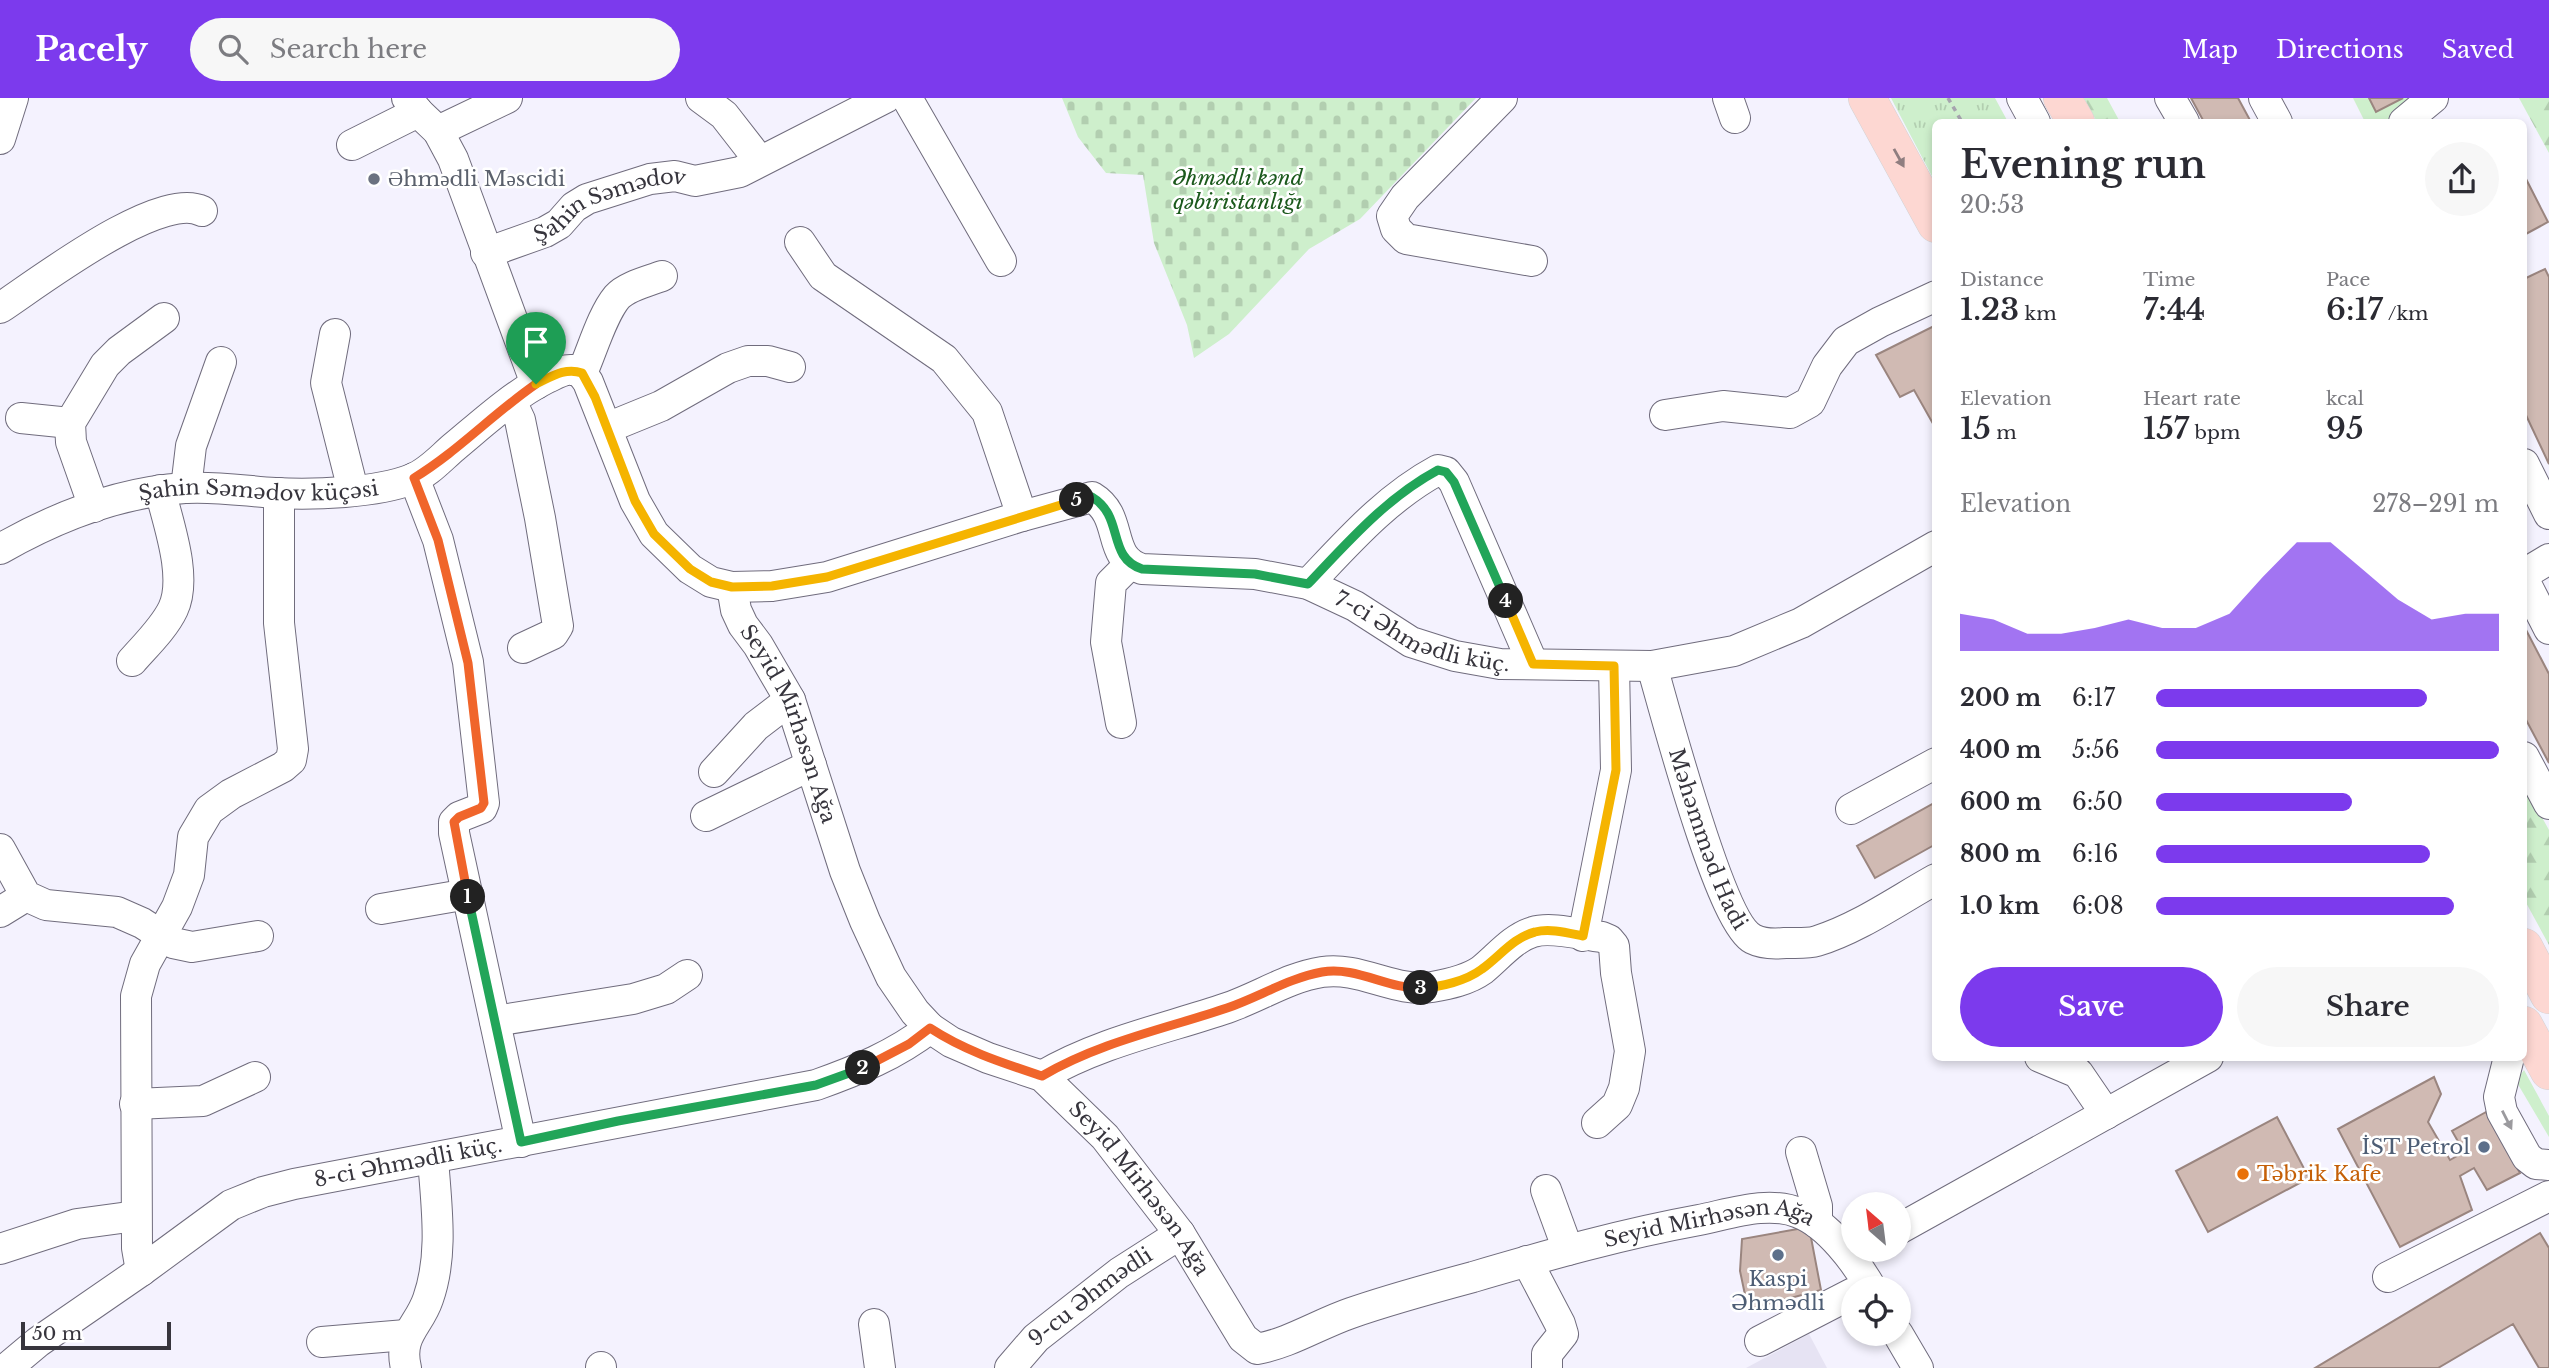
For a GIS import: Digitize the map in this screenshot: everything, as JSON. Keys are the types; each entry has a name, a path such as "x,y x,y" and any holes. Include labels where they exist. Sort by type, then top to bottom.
{"main road":[{"path":"1867,98 1932,217"},
{"path":"2063,98 2074,119"},
{"path":"2527,953 2549,995"},
{"path":"2527,1031 2549,1071"}],"street":[{"path":"0,139 13,98"},
{"path":"352,145 421,114 507,98"},
{"path":"701,98 724,116 759,160"},
{"name":"Şahin Səmədov","path":"486,253 545,232 559,224 587,199 650,179 675,176 695,181 740,172 885,98"},
{"path":"907,98 1001,261"},
{"path":"1502,98 1405,197 1392,216 1396,229 1406,239 1532,261"},
{"path":"2022,98 2033,119"},
{"path":"2170,98 2181,119"},
{"path":"2264,98 2275,119"},
{"path":"2407,119 2433,98"},
{"path":"421,114 453,159 536,384 559,373 573,370 582,373 589,382 635,501 654,534 690,569 711,582 732,587 772,586 827,577 1092,497 1109,512 1123,557 1129,565 1111,583 1106,642 1121,723"},
{"path":"0,308 113,233 146,217 193,206 202,211"},
{"path":"800,242 823,275 944,359 987,412 1022,516"},
{"path":"582,373 609,310 618,296 662,275"},
{"path":"1665,415 1723,406 1790,413 1810,402 1827,366 1846,341 1932,298"},
{"path":"94,507 71,442 70,423 105,365 119,351 164,318"},
{"path":"335,334 326,383 353,491"},
{"path":"607,428 661,406 728,368 748,361 768,361 790,367"},
{"path":"132,661 173,609 178,593 173,489 221,362"},
{"name":"Şahin Səmədov küçəsi","path":"0,549 57,520 94,507 173,489 279,493 353,491 390,486 414,478 431,468 511,401 536,384"},
{"path":"511,401 520,420 558,626 553,635 523,648"},
{"path":"21,418 70,423"},
{"path":"1308,584 1378,510 1412,484 1438,470 1446,472 1454,482 1533,664"},
{"path":"2527,470 2549,514"},
{"path":"414,478 438,540 468,663 484,803 481,808 459,817 454,822 521,1142"},
{"path":"141,1271 136,1216 136,996 145,964 177,907 189,875 193,837 209,810 231,794 283,767 291,760 293,749 279,622 279,493"},
{"name":"7-ci Əhmədli küç.","path":"1129,565 1142,569 1255,574 1308,584 1356,606 1411,642 1455,656 1500,663 1652,666 1734,650 1801,623 1932,548"},
{"path":"2527,572 2549,559"},
{"path":"2527,586 2549,629"},
{"name":"Seyid Mirhəsən Ağa","path":"732,587 736,610 743,625 790,700 845,871 886,966 915,1012 930,1028 951,1042 1042,1076 1105,1137 1180,1234 1243,1338 1257,1349 1275,1346 1349,1314 1527,1261 1643,1230 1756,1209 1798,1212 1841,1241"},
{"path":"1583,936 1616,770 1614,666"},
{"name":"Məhəmməd Hadi","path":"1652,666 1680,767 1724,895 1737,922 1752,939 1772,944 1815,942 1848,928 1932,881"},
{"path":"713,772 756,726 790,700"},
{"path":"2527,763 2549,804"},
{"path":"706,816 811,765"},
{"path":"1851,809 1932,765"},
{"path":"0,849 26,897 46,905 117,912 142,923 173,943 192,947 258,936"},
{"path":"381,909 468,894"},
{"path":"0,912 26,897"},
{"path":"1042,1076 1068,1061 1135,1036 1229,1007 1289,982 1323,972 1358,974 1412,988 1431,988 1463,980 1480,971 1517,940 1533,932 1546,930 1602,937 1614,946 1630,1051 1625,1088 1617,1105 1597,1123"},
{"path":"495,1021 633,999 666,989 687,975"},
{"name":"8-ci Əhmədli küç.","path":"7,1368 38,1342 231,1205 263,1192 618,1121 816,1085 868,1066 909,1044 930,1028"},
{"path":"2050,1061 2078,1073 2106,1114"},
{"path":"1911,1222 2201,1061"},
{"path":"2508,1061 2499,1097 2502,1112 2527,1157 2536,1164 2549,1165"},
{"path":"135,1104 202,1101 255,1077"},
{"path":"1801,1153 1817,1206 1817,1223"},
{"path":"406,1368 404,1357 407,1335 428,1299 439,1244 433,1158"},
{"path":"1546,1190 1568,1250"},
{"path":"2388,1277 2549,1196"},
{"path":"0,1249 77,1224 136,1216"},
{"name":"9-cu Əhmədli","path":"1010,1368 1036,1338 1119,1273 1180,1234"},
{"path":"1527,1261 1563,1334 1547,1354 1547,1368"},
{"path":"1760,1341 1841,1300"},
{"path":"874,1324 880,1368"},
{"path":"322,1342 407,1335"},
{"path":"1905,1346 1918,1368"}],"path":[{"path":"1948,98 1960,119"}],"shaded area":[{"path":"1809,1334 1827,1368 1746,1368"}],"green space":[{"name":"Əhmədli kənd qəbiristanlığı","path":"1062,98 1476,98 1360,219 1309,249 1229,334 1194,358 1187,325 1154,243 1143,175 1106,173 1078,137"},
{"path":"1891,98 1995,98 2006,119 1932,119 1932,176"},
{"path":"2084,98 2107,98 2118,119 2095,119"},
{"path":"2353,98 2431,98 2400,119 2364,119"},
{"path":"2519,98 2549,98 2549,153"},
{"path":"2527,790 2549,830 2549,945 2527,905"},
{"path":"2524,1070 2549,1116 2549,1137 2516,1081"}],"building":[{"path":"2191,98 2238,98 2249,119 2202,119"},
{"path":"2369,98 2403,98 2376,112"},
{"path":"2527,181 2548,222 2527,233"},
{"path":"2545,269 2549,277 2549,464 2527,417 2527,278"},
{"path":"1932,327 1932,422 1914,390 1900,397 1876,355"},
{"path":"2527,632 2549,674 2549,763 2527,722"},
{"path":"1932,804 1932,846 1875,878 1857,846"},
{"path":"2434,1077 2441,1094 2428,1122 2450,1160 2464,1152 2452,1131 2486,1112 2520,1173 2487,1190 2474,1168 2460,1176 2472,1210 2400,1247 2338,1129"},
{"name":"Təbrik Kafe","path":"2277,1117 2309,1178 2208,1232 2176,1171"},
{"name":"Kaspi Əhmədli","path":"1809,1227 1821,1290 1748,1309 1740,1271 1742,1239"},
{"path":"2540,1233 2549,1248 2549,1368 2539,1368 2513,1324 2438,1368 2315,1368"}],"place":[{"name":"Әhmәdli Mәscidi","path":"374,179"},
{"name":"İST Petrol","path":"2484,1147"},
{"name":"Təbrik Kafe","path":"2243,1174"},
{"name":"Kaspi Əhmədli","path":"1778,1255"}],"route":[{"path":"573,370 582,373 589,382 635,501 654,534 690,569 711,582 732,587 772,586 827,577 1092,497 1109,512 1123,557 1129,565 1142,569 1255,574 1308,584 1378,510 1412,484 1438,470 1446,472 1454,482 1533,664 1614,666 1616,770 1583,936 1546,930 1533,932 1517,940 1480,971 1463,980 1431,988 1412,988 1358,974 1323,972 1289,982 1229,1007 1135,1036 1068,1061 1042,1076 988,1058 951,1042 930,1028 909,1044 868,1066 816,1085 618,1121 521,1142 454,833 454,822 459,817 477,811 484,803 468,663 438,540 414,478 431,468 497,411 536,384 559,373 573,370"}]}
